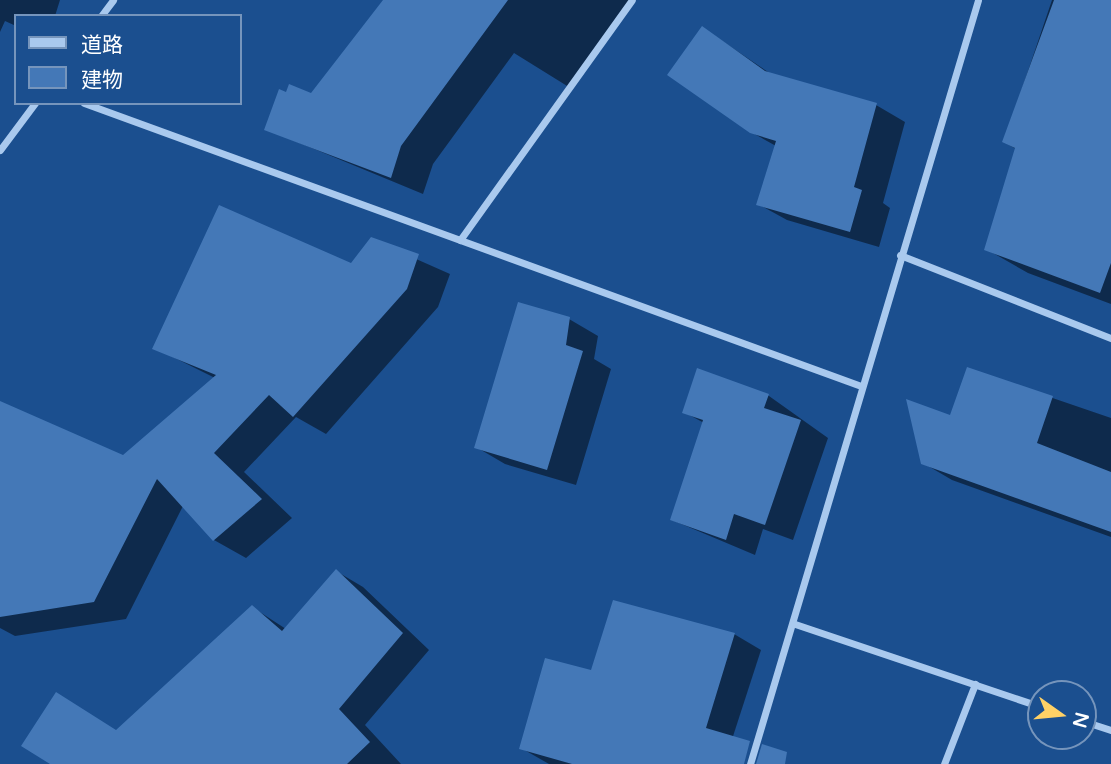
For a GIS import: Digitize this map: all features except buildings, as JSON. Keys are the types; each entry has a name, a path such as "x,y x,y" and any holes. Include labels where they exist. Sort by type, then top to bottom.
{"street":[{"path":"460,240 632,0"},
{"path":"750,764 795,624 861,386 978,0"},
{"path":"0,150 34,105"},
{"path":"89,105 861,386"},
{"path":"900,255 1111,338"},
{"path":"795,624 1027,702"},
{"path":"944,764 975,684"}]}
